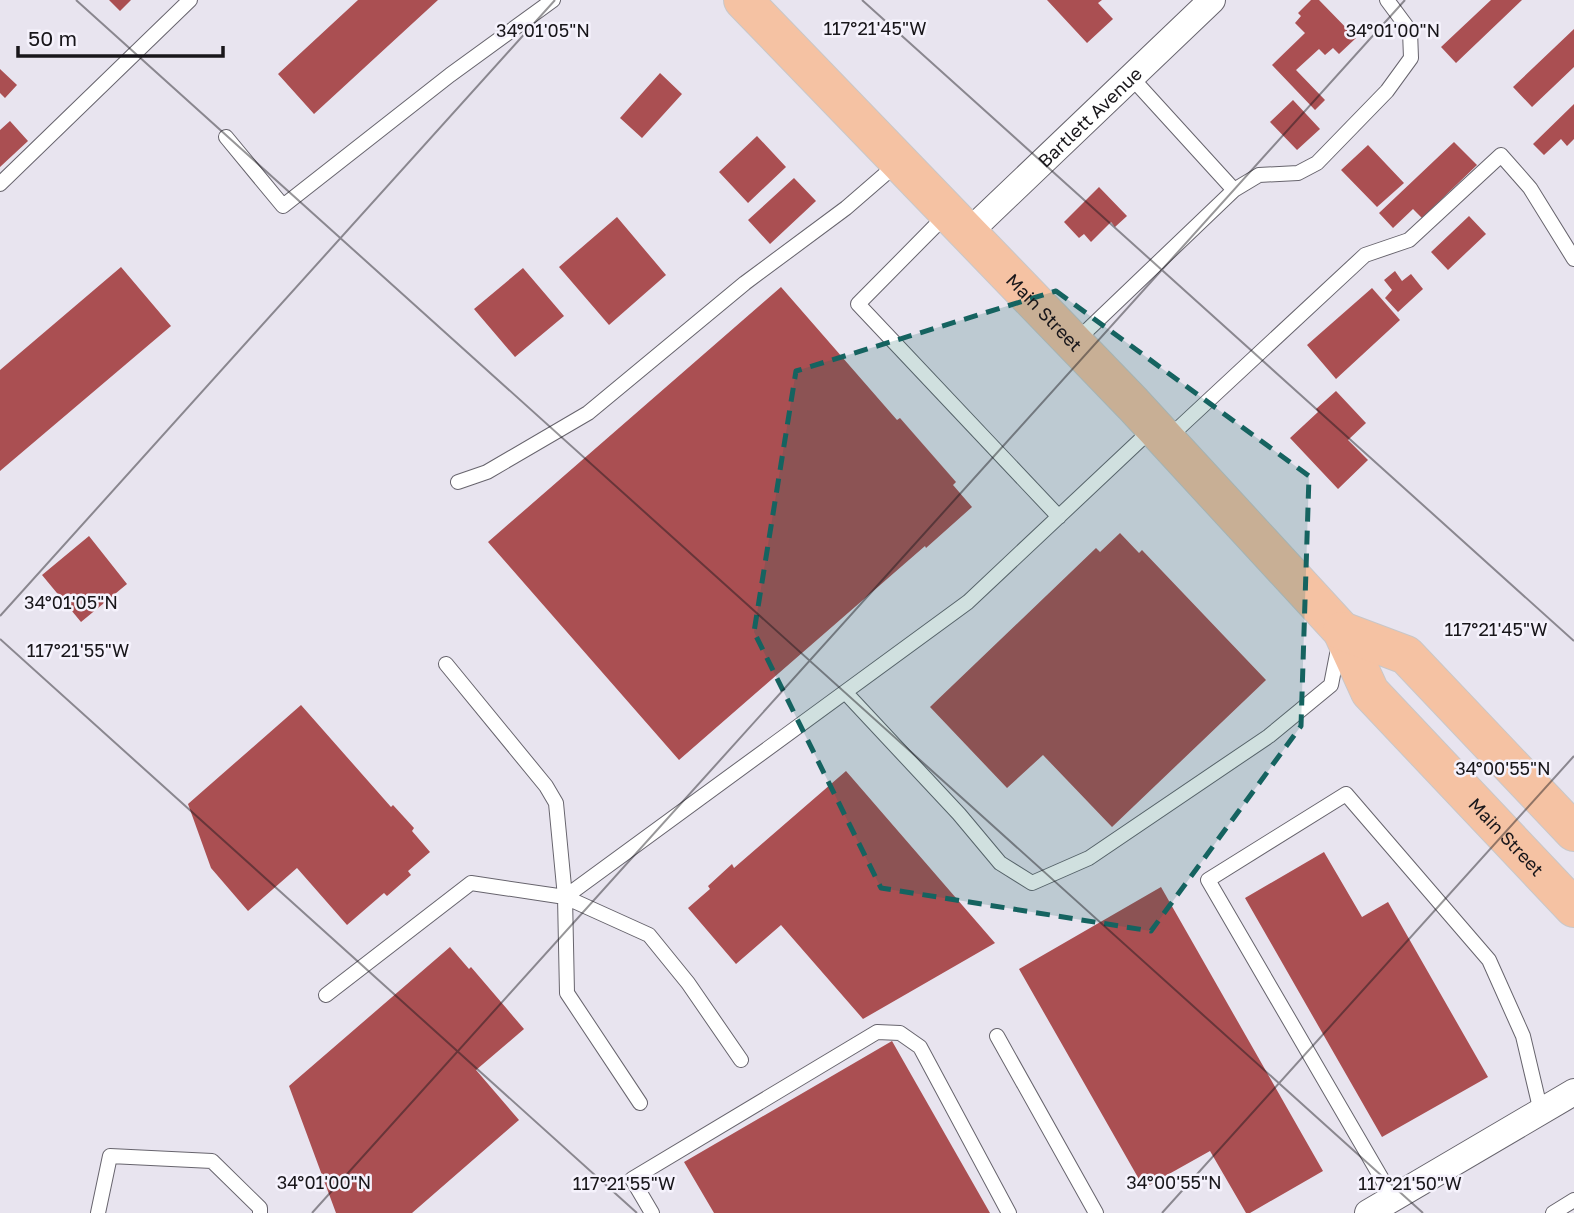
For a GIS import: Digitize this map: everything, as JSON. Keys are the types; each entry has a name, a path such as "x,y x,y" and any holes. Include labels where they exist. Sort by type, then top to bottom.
{"main road":[{"name":"Main Street","path":"743,0 1074,343 1342,631 1370,692 1574,908"},
{"name":"Main Street","path":"1342,631 1406,655 1574,832"}],"street":[{"name":"Bartlett Avenue","path":"958,223 1131,77 1212,0"},
{"path":"1368,1213 1574,1092"}],"lane":[{"path":"0,184 190,0"},
{"path":"226,137 283,206 450,75 553,0"},
{"path":"1074,343 1234,190 1259,175 1298,173 1317,163 1387,91 1411,58 1410,31 1387,0"},
{"path":"1131,77 1234,190"},
{"path":"565,897 968,602 1059,517 1160,434 1365,255 1409,240 1501,155 1530,188 1574,258"},
{"path":"458,482 487,472 588,412 745,283 846,208 899,162"},
{"path":"958,223 858,304 1059,517"},
{"path":"845,692 959,814 1000,863 1032,883 1089,859 1269,736 1331,685 1342,631"},
{"path":"446,664 546,786 556,803 565,897 567,993 640,1102"},
{"path":"1393,1198 1208,880 1346,794 1489,960 1523,1036 1541,1112"},
{"path":"326,995 471,883 565,897 649,936 688,983 741,1060"},
{"path":"652,1213 632,1179 877,1032 900,1033 920,1047 1009,1213"},
{"path":"997,1036 1096,1213"},
{"path":"98,1213 110,1156 212,1161 260,1208 260,1213"},
{"path":"1553,1213 1574,1200"}],"highlighted area":[{"path":"1056,291 1309,476 1301,726 1151,931 881,888 754,632 796,371"}],"building":[{"path":"109,0 131,0 120,11"},
{"path":"358,0 438,0 314,114 278,74"},
{"path":"1047,0 1102,0 1098,3 1113,19 1087,43"},
{"path":"1311,0 1319,0 1356,38 1339,54 1333,48 1325,55 1319,49 1296,70 1325,100 1315,110 1272,65 1305,33 1295,23 1301,16 1298,13"},
{"path":"1491,0 1522,0 1456,63 1441,47"},
{"path":"1574,29 1574,67 1532,107 1513,87"},
{"path":"0,69 17,85 5,98 0,93"},
{"path":"660,73 682,94 642,138 620,118"},
{"path":"1293,100 1320,129 1297,150 1270,122"},
{"path":"1574,104 1574,139 1567,146 1561,139 1544,155 1533,144"},
{"path":"10,121 28,141 0,167 0,130"},
{"path":"757,136 786,167 748,203 719,172"},
{"path":"1454,142 1477,165 1422,218 1413,209 1393,228 1379,213"},
{"path":"1368,145 1404,183 1377,207 1341,170"},
{"path":"794,178 816,201 770,244 748,220"},
{"path":"1099,187 1127,216 1115,227 1111,222 1091,242 1084,234 1079,238 1064,222"},
{"path":"1469,216 1486,234 1448,270 1431,252"},
{"path":"617,217 666,275 609,325 559,267"},
{"path":"121,267 171,326 0,471 0,370"},
{"path":"523,268 564,316 515,357 474,309"},
{"path":"1395,271 1402,281 1411,274 1423,289 1398,312 1385,298 1392,290 1384,280"},
{"path":"781,287 897,420 900,418 956,482 953,485 972,507 679,760 488,542"},
{"path":"1372,288 1400,320 1336,379 1307,345"},
{"path":"1336,391 1366,423 1348,440 1368,460 1338,489 1290,438"},
{"path":"1120,533 1139,553 1142,550 1266,680 1112,827 1043,755 1007,788 930,707 1096,548 1100,552"},
{"path":"89,536 127,584 81,622 42,575"},
{"path":"301,705 391,807 393,805 414,828 412,831 430,852 408,871 411,875 387,896 384,893 347,925 297,868 248,911 211,868 188,804"},
{"path":"846,771 995,943 863,1019 781,925 736,964 688,908 710,889 708,886 732,864 734,868"},
{"path":"1324,852 1362,917 1388,902 1488,1077 1382,1137 1245,898"},
{"path":"1161,887 1323,1171 1250,1213 1246,1213 1210,1151 1144,1188 1019,969"},
{"path":"450,947 469,969 471,967 524,1029 476,1070 519,1120 412,1213 336,1213 289,1086"},
{"path":"892,1041 990,1213 714,1213 684,1162"}]}
